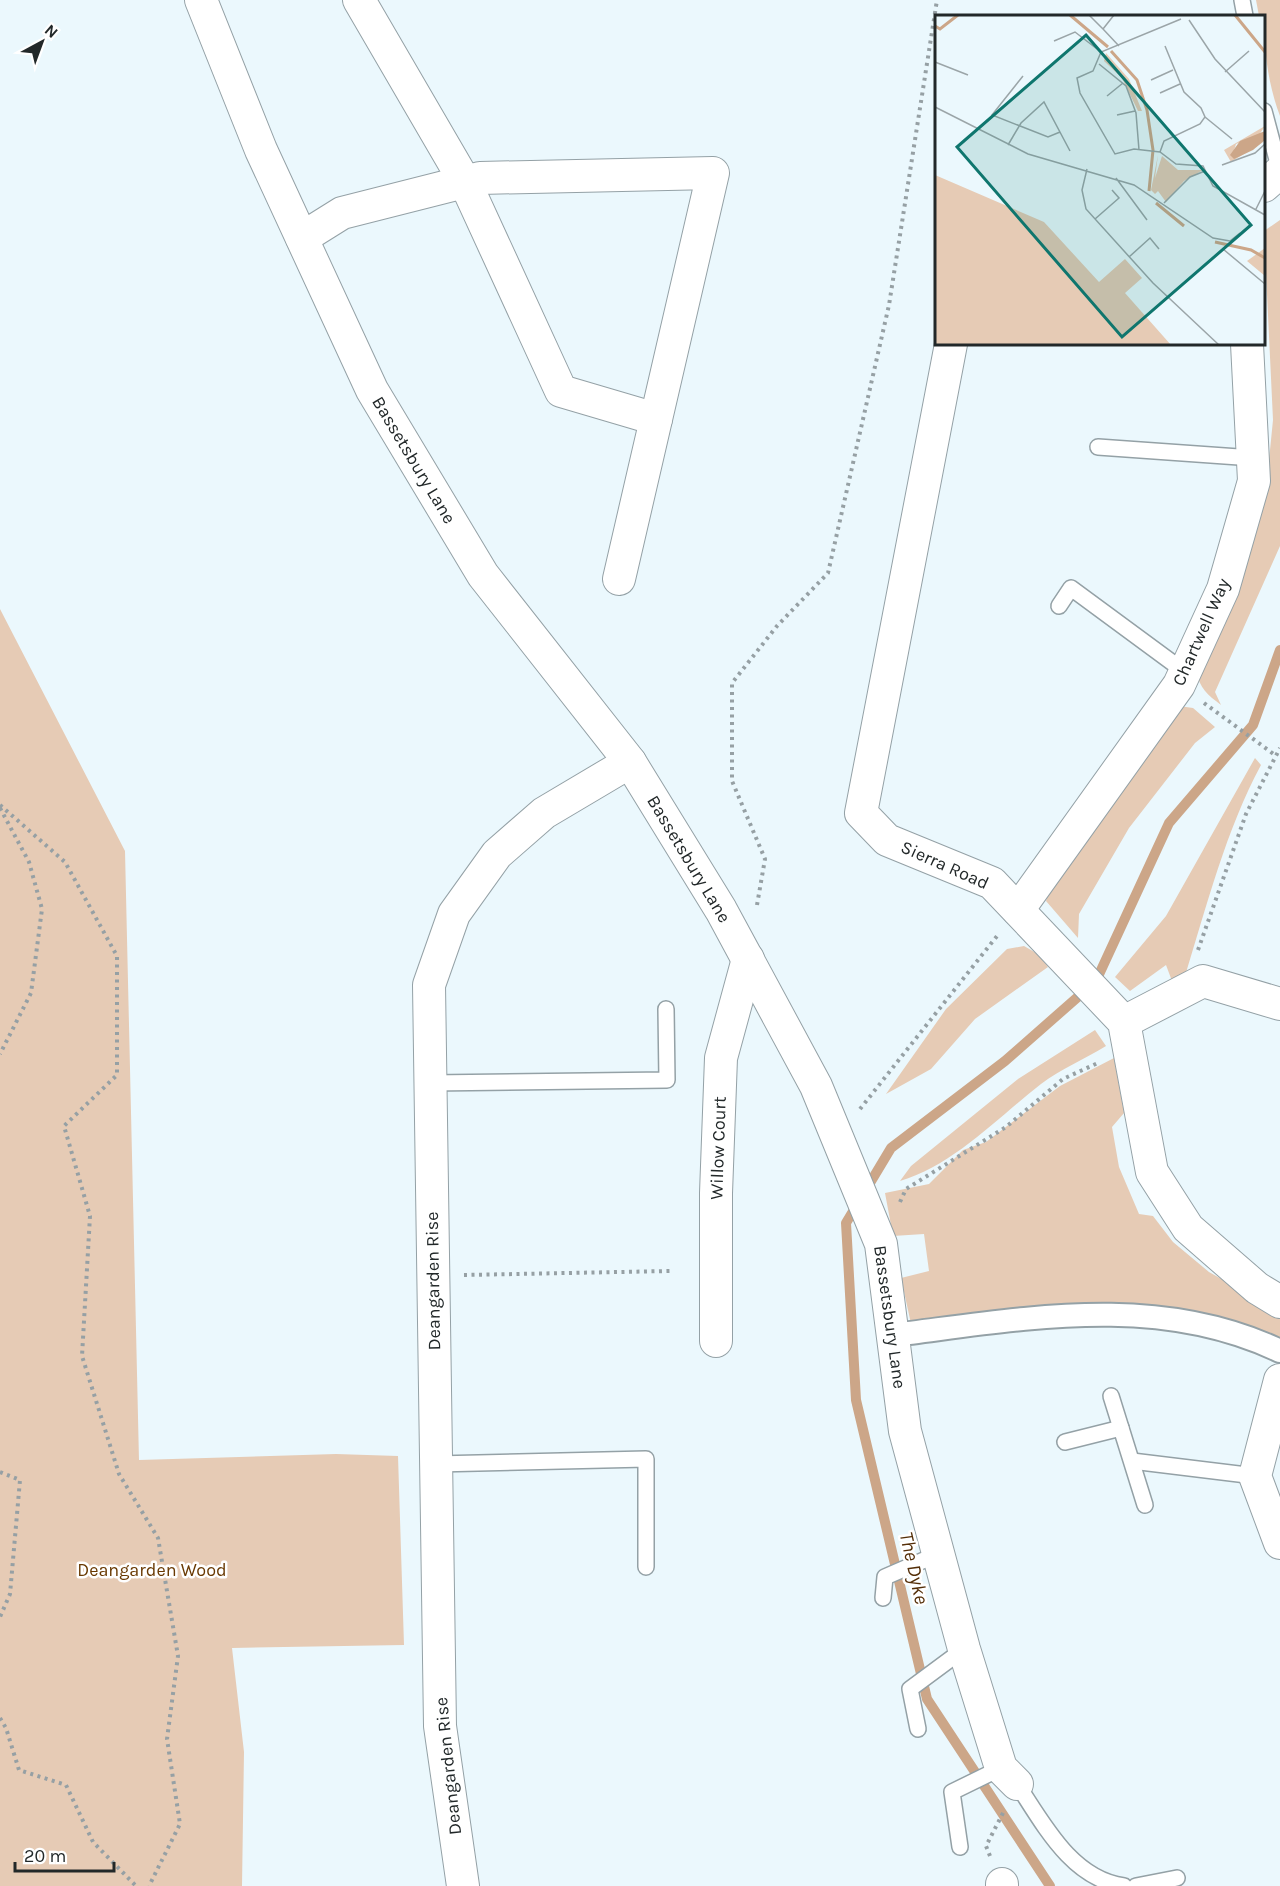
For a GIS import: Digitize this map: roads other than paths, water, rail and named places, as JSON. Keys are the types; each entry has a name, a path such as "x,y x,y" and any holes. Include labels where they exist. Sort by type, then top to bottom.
{"street":[{"name":"Bassetsbury Lane","path":"201,0 261,150 372,390 483,575 630,762 721,910 816,1086 879,1238 925,1560 955,1655 1004,1782"},
{"path":"359,0 465,182 561,391 656,419"},
{"path":"1265,184 1280,171"},
{"path":"302,238 342,213 480,178 713,173 619,579"},
{"name":"Sierra Road","path":"951,345 861,813 887,840 992,883 1058,952 1121,1025"},
{"name":"Chartwell Way","path":"1018,910 1179,685 1224,590 1254,481 1247,345"},
{"name":"Deangarden Rise","path":"463,1886 440,1726 429,985 454,914 497,854 544,813 630,762"},
{"name":"Willow Court","path":"716,1341 716,1193 721,1058 748,959"},
{"path":"1280,1004 1203,981 1121,1025 1152,1172 1188,1228 1257,1288 1280,1302"},
{"path":"893,1335 1062,1314 1169,1317 1256,1340 1280,1351"},
{"path":"1280,1380 1255,1476 1280,1543"}],"lane":[{"path":"1242,0 1245,15"},
{"path":"1265,118 1280,171"},
{"path":"1098,447 1253,458"},
{"path":"1059,606 1071,588 1185,672"},
{"path":"431,1083 667,1080 666,1009"},
{"path":"1111,1396 1145,1505"},
{"path":"1065,1442 1121,1428"},
{"path":"436,1464 646,1459 646,1567"},
{"path":"1131,1461 1255,1476"},
{"path":"883,1598 885,1577 925,1560"},
{"path":"918,1729 910,1689 955,1655"},
{"path":"960,1847 952,1792 967,1783 1004,1782 1081,1870 1105,1883 1124,1886"},
{"path":"1136,1886 1178,1878"}],"waterway":[{"name":"The Dyke","path":"1050,1886 927,1699 856,1400 846,1223 891,1148 1005,1061 1096,981 1169,823 1253,725 1280,650"}],"park label":[{"name":"Deangarden Wood","path":"152,1570"}]}
